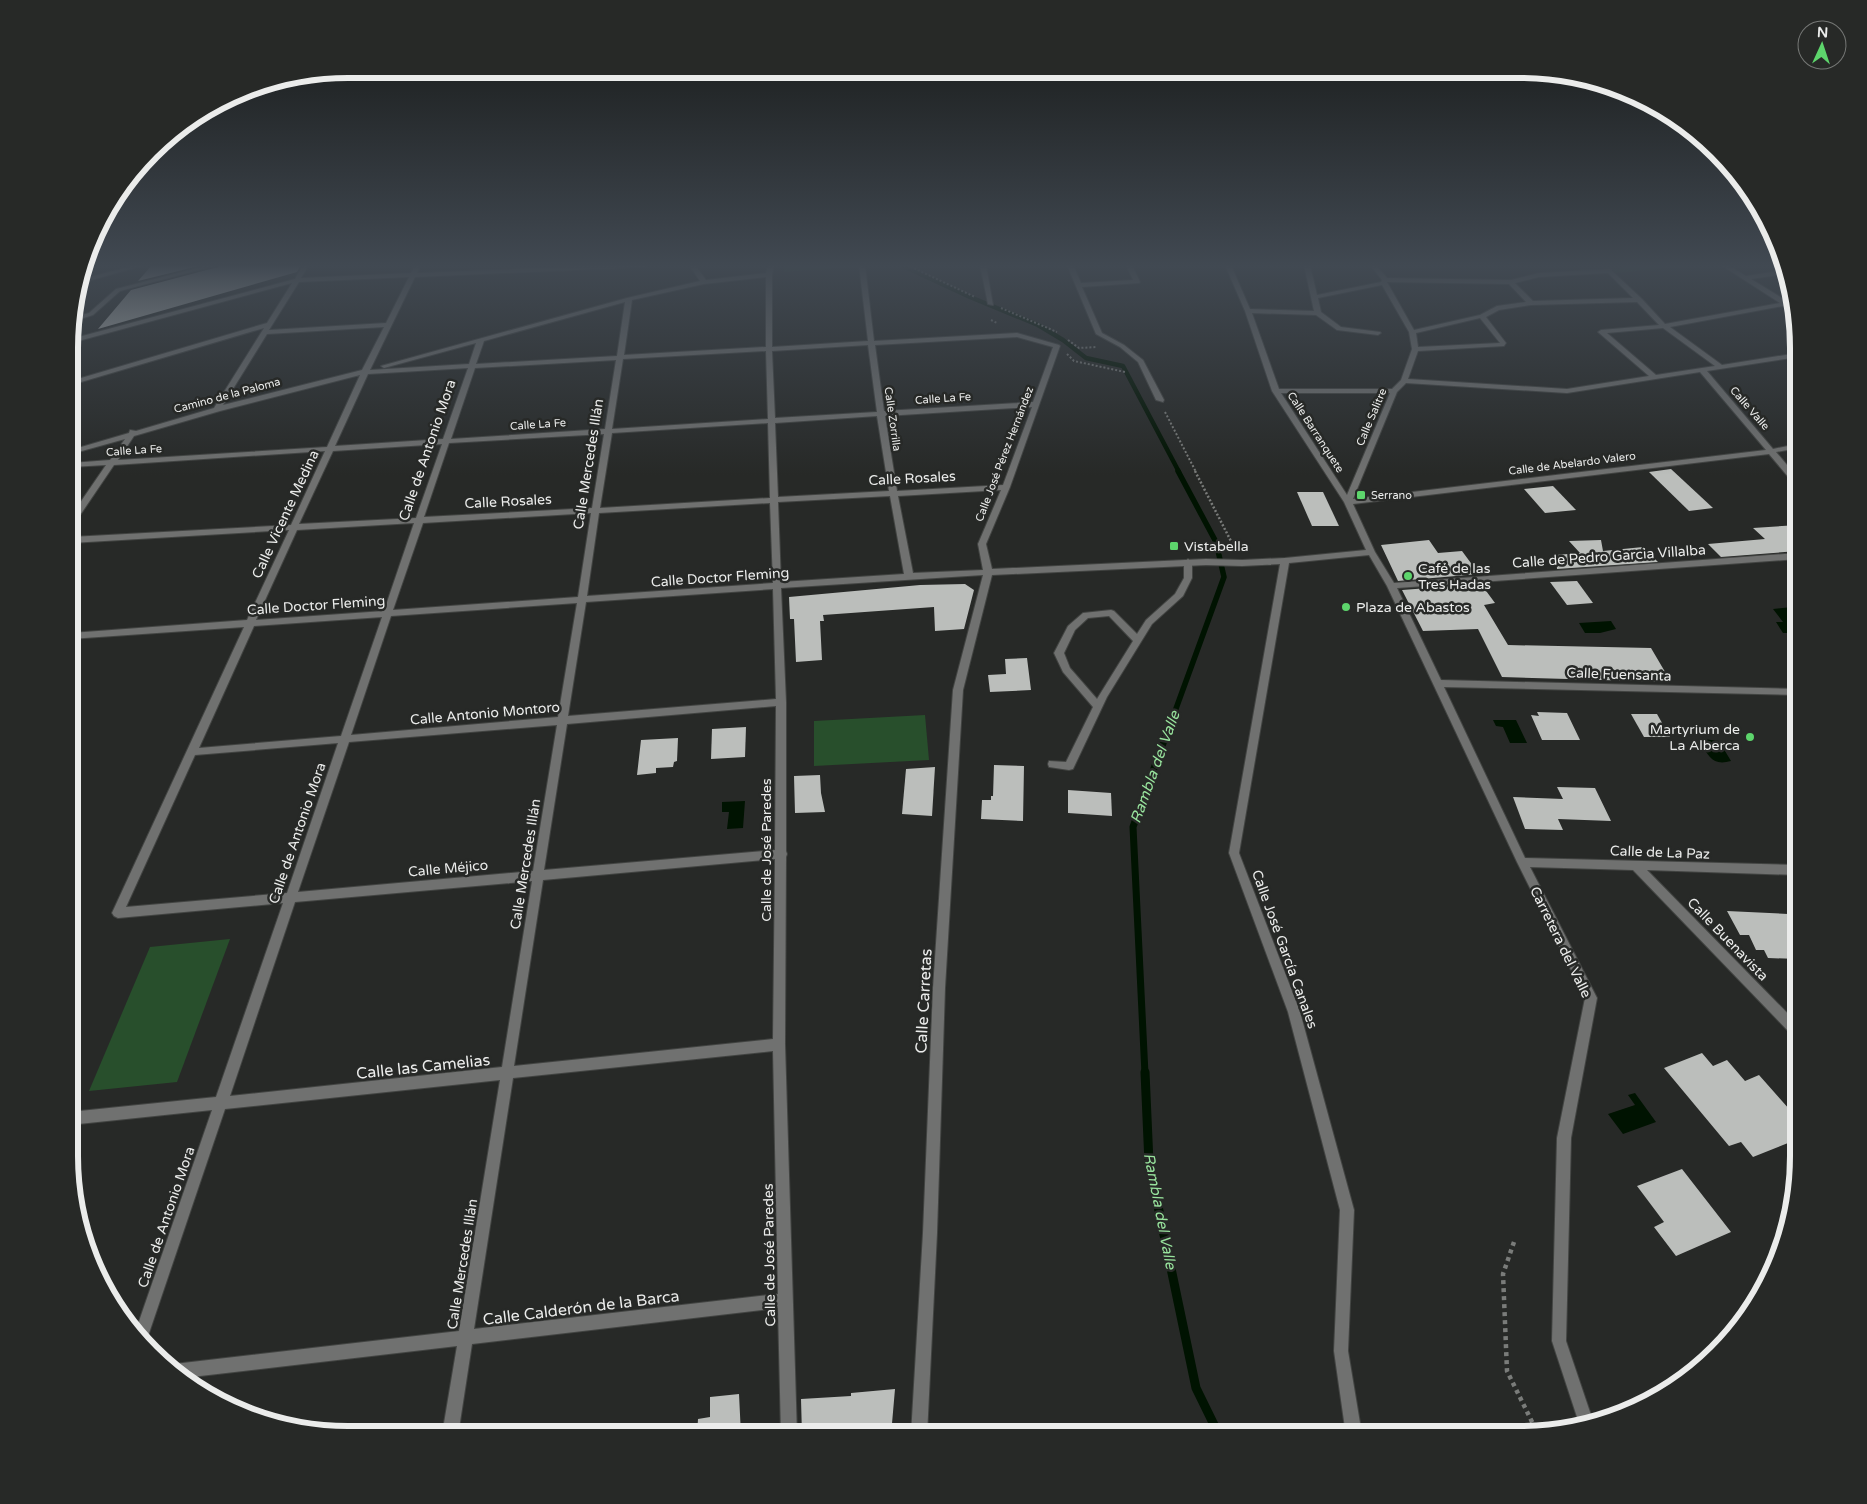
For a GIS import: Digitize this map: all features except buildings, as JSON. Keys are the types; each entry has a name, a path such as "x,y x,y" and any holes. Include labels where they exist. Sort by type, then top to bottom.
{"street":[{"path":"78,340 96,335"},
{"path":"78,381 232,335"},
{"path":"217,408 263,335"},
{"name":"Calle Vicente Medina","path":"118,913 383,335"},
{"name":"Camino de la Paloma","path":"78,450 217,408 365,372 495,335"},
{"name":"Calle Mercedes Illán","path":"451,1426 624,335"},
{"name":"Calle de José Paredes","path":"769,335 781,702 782,854 779,1044 789,1426"},
{"name":"Calle Zorrilla","path":"869,335 892,493 909,576"},
{"path":"1101,335 1122,346 1141,361 1160,400"},
{"name":"Calle Barranquete","path":"1256,335 1276,391 1348,502 1371,552"},
{"path":"1413,335 1416,349 1502,345 1503,343 1497,335"},
{"path":"1605,335 1655,378"},
{"path":"1677,335 1721,367"},
{"path":"365,372 769,348 1017,336 1057,346"},
{"name":"Calle de Antonio Mora","path":"142,1333 481,339"},
{"name":"Calle José Pérez Hernández","path":"988,572 982,544 1006,487 1057,346"},
{"name":"Calle Salitre","path":"1348,502 1394,391 1404,380 1416,349"},
{"path":"1404,380 1567,391 1790,356"},
{"name":"Calle Valle","path":"1703,371 1790,473"},
{"path":"1276,391 1394,391"},
{"name":"Calle La Fe","path":"78,465 1037,404"},
{"path":"78,512 133,432"},
{"name":"Calle de Abelardo Valero","path":"1348,502 1790,448"},
{"name":"Calle Rosales","path":"78,540 1006,487"},
{"name":"Calle Doctor Fleming","path":"78,635 777,587 909,576 1188,562 1242,563 1285,561 1371,552"},
{"name":"Carretera del Valle","path":"1371,552 1391,586 1522,862 1591,998 1564,1138 1560,1341 1585,1418"},
{"name":"Calle de Pedro Garcia Villalba","path":"1391,586 1790,557"},
{"name":"Calle José García Canales","path":"1285,561 1234,853 1294,1012 1347,1210 1341,1351 1353,1426"},
{"path":"1053,764 1069,766 1098,706 1149,622 1179,596 1188,578 1188,562"},
{"name":"Calle Carretas","path":"919,1426 939,988 958,690 988,572"},
{"path":"1098,706 1066,670 1059,653 1071,628 1086,616 1111,613 1138,640"},
{"name":"Calle Fuensanta","path":"1438,683 1790,692"},
{"name":"Calle Antonio Montoro","path":"191,752 781,702"},
{"name":"Calle Méjico","path":"118,913 782,854"},
{"name":"Calle de La Paz","path":"1522,862 1638,867 1790,870"},
{"name":"Calle Buenavista","path":"1638,867 1790,1025"},
{"name":"Calle las Camelias","path":"78,1119 779,1044"},
{"name":"Calle Calderón de la Barca","path":"183,1371 785,1300"}],"path":[{"path":"1066,339 1078,348 1122,346"},
{"path":"1057,346 1074,361 1125,372"},
{"path":"1160,400 1242,563"},
{"path":"1514,1242 1503,1274 1507,1372 1534,1426"}],"green space":[{"path":"925,715 929,760 814,766 814,721"},
{"path":"230,939 177,1082 89,1091 150,947"}],"shaded area":[{"path":"1790,607 1790,633 1783,633 1776,622 1783,622 1773,609"},
{"path":"1611,621 1616,629 1600,633 1585,633 1579,623"},
{"path":"1493,720 1516,720 1527,743 1510,743 1503,727 1496,726"},
{"path":"1703,739 1719,741 1731,761 1720,762 1712,759 1700,742"},
{"path":"745,801 743,828 727,829 729,812 722,812 722,802"},
{"path":"1635,1093 1656,1122 1623,1134 1608,1114 1635,1105 1628,1095"}],"waterway":[{"name":"Rambla del Valle","path":"1055,335 1086,358 1123,366 1179,472"},
{"name":"Rambla del Valle","path":"1166,736 1224,577 1216,542 1178,471"},
{"name":"Rambla del Valle","path":"1145,1074 1133,827 1166,735"},
{"name":"Rambla del Valle","path":"1145,1072 1149,1163 1196,1388 1215,1426"}],"place":[{"name":"Serrano","path":"1361,495"},
{"name":"Vistabella","path":"1174,546"},
{"name":"Café de las Tres Hadas","path":"1408,576"},
{"name":"Plaza de Abastos","path":"1346,607"},
{"name":"Martyrium de La Alberca","path":"1750,737"}]}
